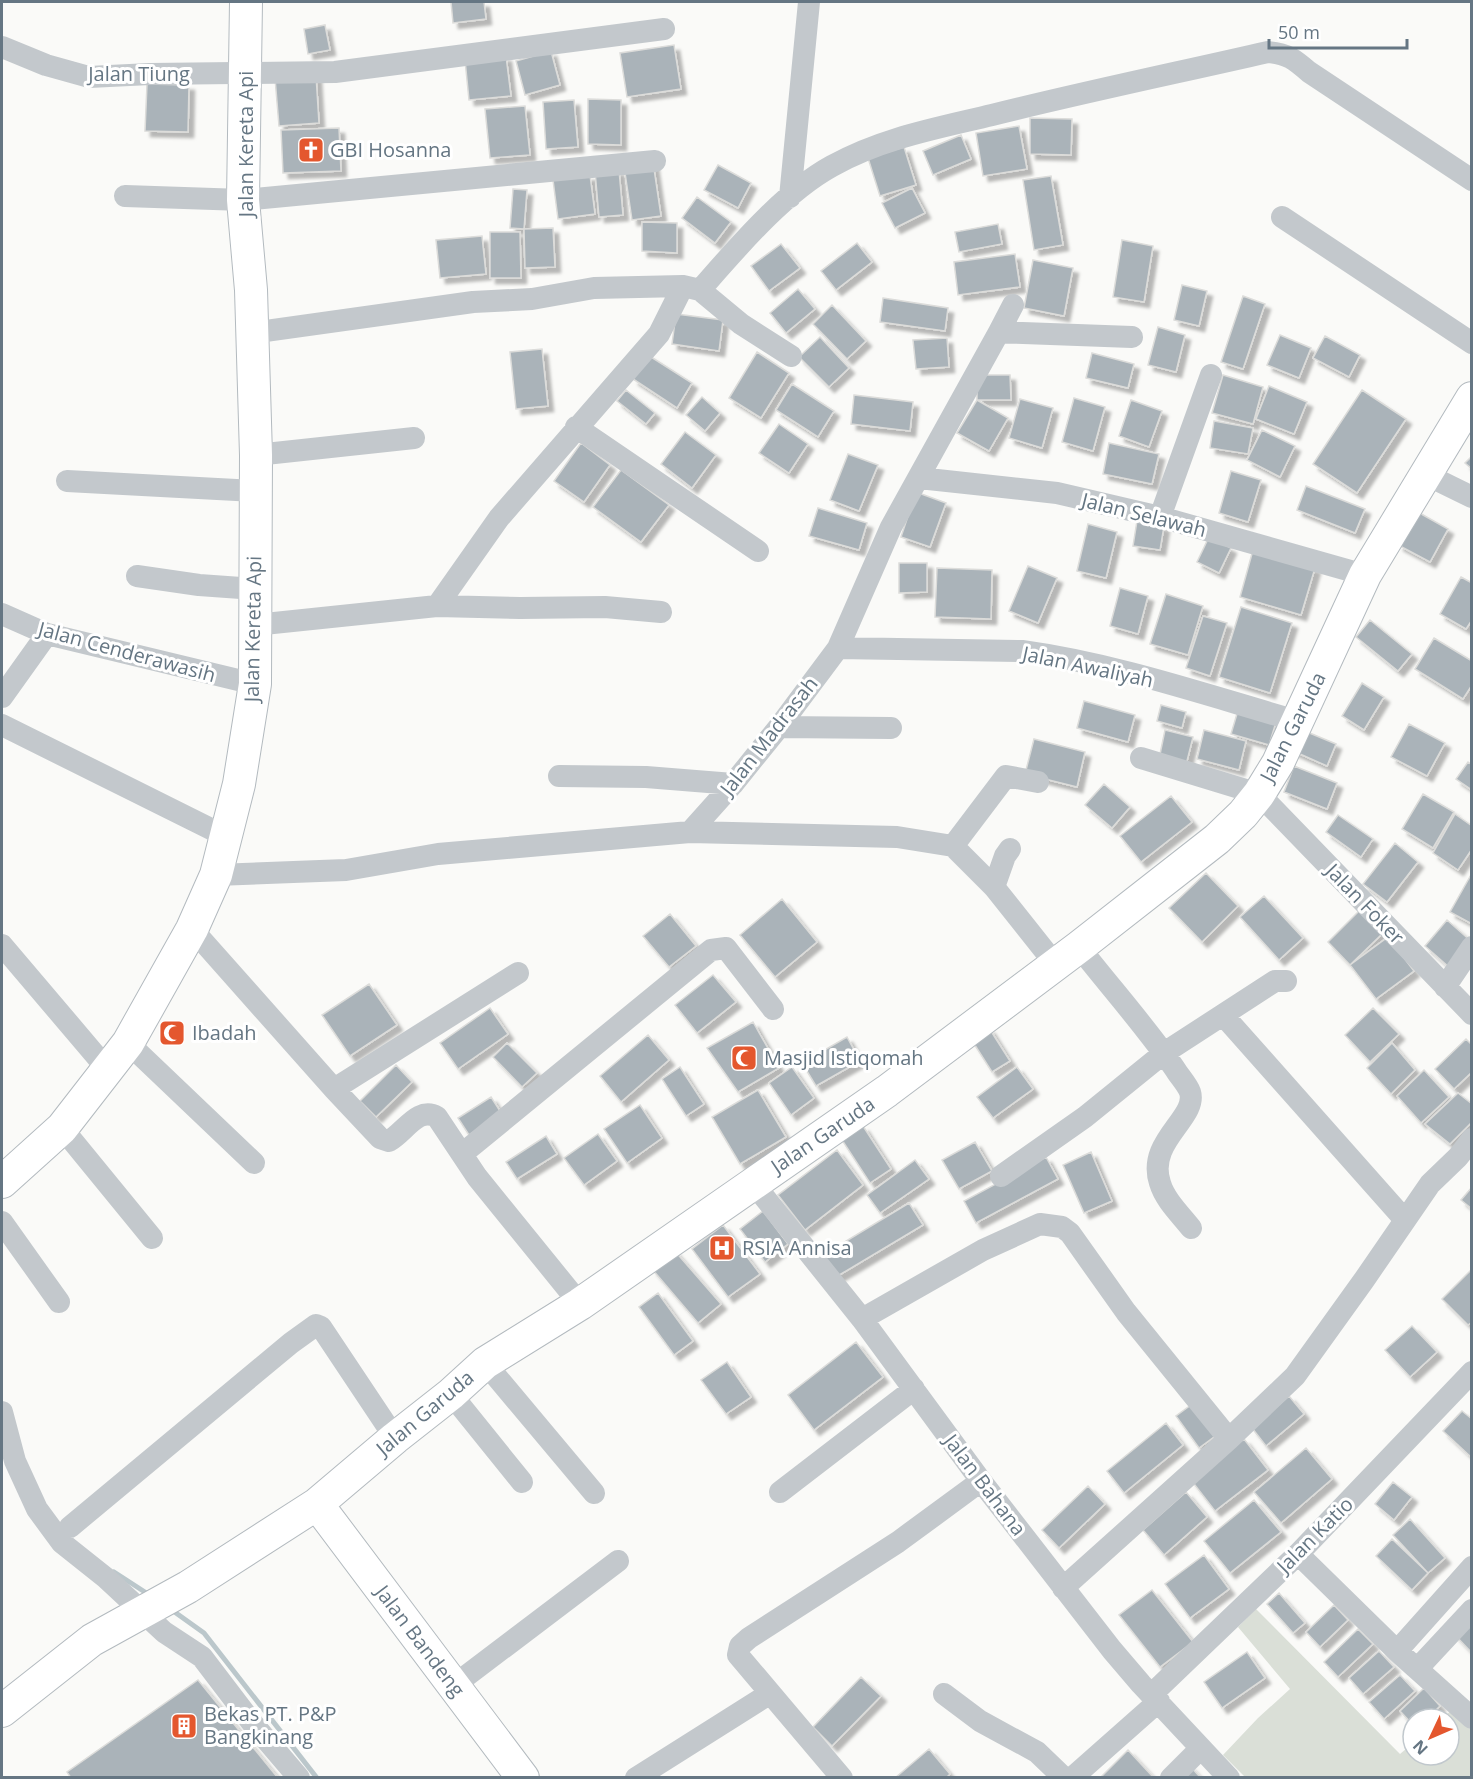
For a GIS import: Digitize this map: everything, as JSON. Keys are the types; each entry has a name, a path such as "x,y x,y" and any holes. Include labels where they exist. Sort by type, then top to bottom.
{"street":[{"name":"Jalan Kereta Api","path":"6,1169 62,1128 128,1043 192,929 216,875 227,837 247,739 255,684 256,455 251,290 243,200 246,2"},
{"path":"790,196 809,2"},
{"name":"Jalan Tiung","path":"2,47 46,65 89,77 335,72 664,29"},
{"path":"437,606 499,518 659,334 691,288 738,247 790,196 831,167 872,146 1054,99 1268,52 1284,54 1294,59 1309,72 1472,180"},
{"path":"125,196 243,200 655,161"},
{"path":"1282,218 1472,343"},
{"path":"252,333 473,302 532,299 594,288 691,288 791,356"},
{"name":"Jalan Madrasah","path":"690,832 779,727 838,648 891,527 1012,305"},
{"path":"999,332 1132,337"},
{"path":"1160,518 1211,375"},
{"name":"Jalan Garuda","path":"2,1711 92,1640 188,1587 317,1504 395,1438 451,1395 485,1363 580,1304 887,1091 1067,956 1217,838 1243,814 1259,794 1278,763 1365,575 1472,398"},
{"path":"576,427 758,551"},
{"path":"256,455 414,438"},
{"path":"1427,475 1472,497"},
{"name":"Jalan Selawah","path":"919,478 1058,492 1365,575"},
{"path":"67,481 255,491"},
{"path":"137,576 199,585 255,589"},
{"path":"254,625 437,606 605,607 661,612"},
{"name":"Jalan Cenderawasih","path":"2,614 46,634 255,684"},
{"path":"2,697 46,634"},
{"name":"Jalan Awaliyah","path":"838,648 1022,651 1051,655 1102,666 1297,721"},
{"path":"2,725 227,837"},
{"path":"779,727 891,728"},
{"path":"1141,758 1259,794"},
{"path":"559,776 646,777 733,784"},
{"path":"953,846 1006,776 1038,782"},
{"name":"Jalan Foker","path":"1259,794 1472,1014"},
{"path":"216,875 346,870 438,854 690,832 897,837 953,846 1164,1053 1190,1092 1190,1101 1183,1117 1164,1141 1157,1171 1166,1196 1191,1228"},
{"path":"994,887 1005,856 1010,849"},
{"path":"192,929 380,1138 388,1142 422,1114 430,1113 437,1118 477,1177 580,1304"},
{"path":"2,945 108,1070"},
{"path":"1444,987 1472,947"},
{"path":"462,1154 711,950 726,948 773,1009"},
{"path":"334,1089 518,973"},
{"path":"1001,1176 1085,1117 1164,1053 1275,981 1286,981"},
{"path":"1223,1015 1405,1220"},
{"path":"128,1043 254,1163"},
{"path":"62,1128 152,1238"},
{"path":"1064,1588 1295,1376 1430,1184 1458,1157 1472,1139"},
{"name":"Jalan Bahana","path":"753,1183 862,1320 981,1481 1112,1650 1229,1778"},
{"path":"2,1222 60,1302"},
{"path":"862,1320 983,1250 1040,1224 1062,1227 1070,1233 1126,1311 1229,1439"},
{"path":"70,1527 291,1342 316,1325 321,1327 395,1438"},
{"path":"485,1363 594,1492"},
{"name":"Jalan Katio","path":"1072,1778 1298,1554 1472,1372"},
{"path":"780,1492 914,1389"},
{"path":"451,1395 522,1482"},
{"path":"2,1412 15,1461 38,1509 62,1543 146,1611 164,1632 202,1657 253,1724 299,1778"},
{"path":"842,1778 738,1655 740,1646 898,1542 981,1481"},
{"name":"Jalan Bandeng","path":"317,1504 523,1778"},
{"path":"1298,1554 1397,1651 1472,1718"},
{"path":"453,1686 618,1561"},
{"path":"1397,1651 1472,1567"},
{"path":"1418,1668 1472,1610"},
{"path":"636,1778 770,1694"},
{"path":"944,1694 980,1721 1037,1752 1064,1778"},
{"path":"1171,1778 1201,1748"}],"shaded area":[{"path":"1256,1609 1401,1753 1401,1767 1461,1767 1461,1708 1471,1719 1471,1777 1245,1777 1223,1755 1290,1689 1238,1627"}],"building":[{"path":"451,2 484,2 486,19 453,23"},
{"path":"325,25 330,50 308,54 304,29"},
{"path":"674,45 681,89 627,97 620,53"},
{"path":"551,51 560,85 525,95 516,61"},
{"path":"506,56 511,96 469,100 465,60"},
{"path":"316,75 319,123 279,126 275,78"},
{"path":"147,84 189,85 188,132 145,131"},
{"path":"588,99 621,100 621,145 588,144"},
{"path":"574,100 578,147 546,149 543,102"},
{"path":"525,106 530,155 490,158 485,109"},
{"path":"1030,118 1072,119 1071,155 1030,154"},
{"path":"1019,126 1027,169 983,176 976,133"},
{"name":"GBI Hosanna","path":"339,128 341,171 283,173 281,130"},
{"path":"961,135 971,159 933,175 923,151"},
{"path":"904,147 916,185 880,196 868,158"},
{"path":"653,162 661,216 632,220 624,166"},
{"path":"718,165 751,183 738,208 704,190"},
{"path":"619,170 623,215 599,217 595,171"},
{"path":"590,175 595,214 558,219 553,180"},
{"path":"1051,176 1063,245 1034,250 1023,180"},
{"path":"912,188 925,213 895,228 882,203"},
{"path":"513,189 527,190 524,229 510,228"},
{"path":"697,197 731,222 715,243 682,218"},
{"path":"642,222 677,223 677,253 642,251"},
{"path":"998,224 1002,244 959,252 955,232"},
{"path":"553,228 555,267 525,268 524,229"},
{"path":"490,232 520,232 521,278 490,278"},
{"path":"482,236 486,274 440,278 436,240"},
{"path":"1122,240 1153,246 1144,302 1113,297"},
{"path":"857,243 872,262 836,290 821,271"},
{"path":"781,244 800,268 769,291 751,266"},
{"path":"1015,254 1020,287 958,295 954,262"},
{"path":"1033,260 1073,268 1064,316 1024,308"},
{"path":"1182,285 1207,291 1199,326 1174,320"},
{"path":"798,289 815,309 786,333 770,313"},
{"path":"1243,296 1265,304 1243,369 1221,362"},
{"path":"883,298 948,308 945,331 880,322"},
{"path":"832,305 866,341 847,359 813,324"},
{"path":"676,314 723,320 719,351 672,344"},
{"path":"1158,327 1185,335 1176,372 1148,365"},
{"path":"1280,335 1311,348 1299,378 1267,365"},
{"path":"1325,336 1360,355 1349,377 1313,358"},
{"path":"820,337 849,368 829,387 799,357"},
{"path":"947,338 949,367 916,369 913,340"},
{"path":"542,349 548,406 516,409 510,352"},
{"path":"757,352 789,373 761,418 729,398"},
{"path":"1092,353 1134,364 1128,388 1086,378"},
{"path":"648,355 692,383 677,408 633,379"},
{"path":"977,375 1010,375 1011,400 977,400"},
{"path":"1223,375 1263,387 1253,424 1212,413"},
{"path":"792,384 834,411 818,437 776,410"},
{"path":"1269,386 1307,402 1294,434 1256,419"},
{"path":"626,390 655,413 646,424 617,401"},
{"path":"1362,390 1406,419 1357,493 1313,464"},
{"path":"854,395 913,402 910,431 851,424"},
{"path":"702,397 720,413 705,431 686,415"},
{"path":"1074,398 1105,407 1093,451 1062,442"},
{"path":"1020,399 1053,408 1042,448 1009,438"},
{"path":"977,400 1008,418 989,451 957,433"},
{"path":"1131,400 1162,411 1149,447 1119,436"},
{"path":"1214,421 1253,428 1248,454 1210,448"},
{"path":"779,424 808,444 789,473 759,453"},
{"path":"1262,430 1295,446 1280,477 1247,460"},
{"path":"685,432 716,455 692,488 661,464"},
{"path":"581,443 610,465 584,502 554,481"},
{"path":"1109,443 1159,454 1152,484 1103,474"},
{"path":"848,454 878,465 859,511 830,500"},
{"path":"1472,456 1472,469 1465,463"},
{"path":"621,470 669,505 641,542 593,507"},
{"path":"1231,471 1261,480 1248,522 1219,513"},
{"path":"1306,486 1365,509 1355,533 1297,510"},
{"path":"916,492 946,503 930,547 901,537"},
{"path":"818,508 867,523 859,550 809,536"},
{"path":"1416,511 1448,529 1430,562 1398,545"},
{"path":"1137,521 1164,526 1160,550 1133,546"},
{"path":"1088,524 1117,532 1106,578 1077,571"},
{"path":"1209,537 1231,548 1219,573 1197,562"},
{"path":"1253,550 1315,568 1301,615 1240,597"},
{"path":"899,563 927,563 927,592 899,593"},
{"path":"1028,566 1057,578 1038,623 1009,611"},
{"path":"937,568 992,570 991,619 935,617"},
{"path":"1461,577 1472,583 1472,620 1466,629 1440,614"},
{"path":"1120,588 1148,596 1138,634 1110,626"},
{"path":"1166,594 1203,606 1188,655 1150,644"},
{"path":"1241,607 1292,623 1270,693 1219,677"},
{"path":"1203,616 1227,623 1210,676 1186,668"},
{"path":"1370,620 1412,654 1398,671 1356,637"},
{"path":"1434,638 1472,661 1472,685 1463,699 1415,669"},
{"path":"1362,683 1384,697 1364,730 1342,716"},
{"path":"1084,701 1135,715 1128,742 1077,728"},
{"path":"1161,705 1186,712 1182,728 1157,721"},
{"path":"1239,707 1277,719 1269,745 1231,734"},
{"path":"1409,724 1445,743 1427,776 1391,757"},
{"path":"1300,729 1336,744 1327,766 1291,750"},
{"path":"1165,730 1193,737 1186,765 1159,759"},
{"path":"1204,730 1246,741 1239,770 1197,759"},
{"path":"1034,739 1085,752 1077,787 1025,774"},
{"path":"1468,762 1472,765 1472,790 1456,779"},
{"path":"1294,766 1337,783 1327,809 1284,792"},
{"path":"1104,784 1130,807 1112,828 1085,805"},
{"path":"1423,794 1454,812 1433,848 1402,829"},
{"path":"1171,796 1192,822 1141,862 1120,836"},
{"path":"1455,814 1472,826 1472,849 1458,870 1433,853"},
{"path":"1338,815 1373,839 1361,857 1326,832"},
{"path":"1395,843 1418,862 1387,902 1363,884"},
{"path":"1206,873 1238,906 1202,942 1169,908"},
{"path":"1472,873 1472,924 1450,912"},
{"path":"1264,896 1303,938 1279,960 1240,917"},
{"path":"782,899 817,942 775,977 740,935"},
{"path":"1359,911 1382,934 1350,965 1328,942"},
{"path":"670,914 696,946 669,967 643,936"},
{"path":"1447,920 1472,942 1450,968 1425,946"},
{"path":"1388,937 1414,971 1376,999 1350,965"},
{"path":"713,975 736,1002 697,1033 675,1005"},
{"path":"369,984 397,1025 350,1056 322,1015"},
{"path":"490,1008 508,1034 458,1069 440,1043"},
{"path":"1373,1008 1399,1034 1370,1062 1345,1035"},
{"name":"Masjid Istiqomah","path":"753,1022 779,1068 738,1092 707,1048"},
{"path":"989,1028 1010,1061 992,1072 971,1039"},
{"path":"648,1035 669,1060 621,1102 600,1076"},
{"path":"847,1037 860,1061 816,1086 802,1063"},
{"path":"1466,1039 1472,1045 1472,1072 1454,1089 1435,1069"},
{"path":"507,1043 537,1073 522,1087 493,1057"},
{"path":"1392,1043 1415,1070 1391,1094 1367,1068"},
{"path":"396,1065 412,1082 376,1117 360,1101"},
{"path":"680,1067 704,1104 686,1116 662,1079"},
{"path":"792,1067 814,1098 791,1115 769,1083"},
{"path":"1017,1067 1033,1089 993,1118 977,1097"},
{"path":"1424,1070 1449,1097 1421,1123 1397,1096"},
{"path":"758,1090 786,1137 740,1164 712,1117"},
{"path":"1458,1093 1472,1104 1472,1122 1450,1144 1425,1124"},
{"path":"491,1097 502,1114 469,1135 458,1118"},
{"path":"640,1105 662,1138 627,1163 604,1129"},
{"path":"863,1126 891,1169 870,1183 842,1140"},
{"path":"598,1134 617,1161 584,1185 564,1158"},
{"path":"546,1136 557,1154 517,1179 506,1162"},
{"path":"975,1142 992,1171 959,1189 942,1160"},
{"path":"837,1150 863,1185 805,1230 778,1195"},
{"path":"1091,1152 1112,1201 1084,1213 1063,1165"},
{"path":"1046,1157 1058,1179 976,1223 964,1201"},
{"path":"915,1160 929,1179 880,1213 867,1195"},
{"path":"1472,1187 1472,1209 1461,1200"},
{"path":"909,1203 923,1225 836,1277 823,1255"},
{"path":"763,1211 788,1244 765,1262 740,1229"},
{"path":"723,1225 760,1274 728,1297 692,1249"},
{"path":"674,1250 721,1304 698,1323 652,1269"},
{"path":"1470,1271 1472,1273 1472,1322 1468,1325 1442,1299"},
{"path":"658,1293 693,1341 674,1355 639,1307"},
{"path":"1412,1326 1437,1352 1410,1377 1385,1350"},
{"path":"856,1342 883,1377 814,1430 788,1395"},
{"path":"727,1362 751,1397 726,1414 701,1380"},
{"path":"1289,1396 1304,1414 1266,1446 1252,1428"},
{"path":"1195,1402 1218,1434 1199,1448 1176,1416"},
{"path":"1462,1411 1472,1419 1472,1458 1443,1431"},
{"path":"1166,1423 1183,1445 1124,1493 1107,1471"},
{"path":"1244,1439 1268,1470 1215,1511 1191,1480"},
{"path":"1306,1448 1332,1479 1281,1523 1254,1492"},
{"path":"1393,1482 1412,1497 1394,1520 1375,1504"},
{"path":"1088,1486 1105,1504 1059,1548 1042,1530"},
{"path":"1186,1492 1207,1517 1164,1555 1143,1530"},
{"path":"1254,1500 1281,1532 1230,1573 1204,1541"},
{"path":"1410,1519 1445,1558 1428,1573 1393,1535"},
{"path":"1392,1539 1428,1573 1412,1590 1376,1556"},
{"path":"1204,1555 1229,1589 1190,1618 1165,1584"},
{"path":"1152,1590 1193,1642 1160,1667 1119,1615"},
{"path":"1279,1593 1305,1623 1293,1633 1267,1604"},
{"path":"1334,1605 1348,1620 1320,1647 1306,1632"},
{"path":"1472,1616 1472,1653 1453,1633"},
{"path":"1358,1629 1373,1644 1338,1677 1324,1662"},
{"path":"1379,1651 1394,1667 1363,1694 1349,1678"},
{"path":"1247,1652 1265,1678 1222,1708 1204,1682"},
{"path":"1400,1675 1415,1691 1384,1719 1369,1702"},
{"path":"861,1677 881,1696 832,1746 813,1727"},
{"name":"Bekas PT. P&P Bangkinang","path":"198,1680 278,1778 71,1778 67,1772"},
{"path":"1424,1688 1440,1706 1439,1707 1404,1707"},
{"path":"929,1749 950,1774 946,1778 895,1778"},
{"path":"1128,1750 1154,1778 1100,1778"},
{"path":"1189,1765 1201,1778 1175,1778"}],"waterway":[{"path":"114,1572 151,1596"},
{"path":"169,1608 204,1633 317,1778"}],"place":[{"name":"GBI Hosanna","path":"311,150"},
{"name":"Ibadah","path":"172,1033"},
{"name":"Masjid Istiqomah","path":"744,1058"},
{"name":"RSIA Annisa","path":"722,1248"},
{"name":"Bekas PT. P&P Bangkinang","path":"184,1726"}]}
